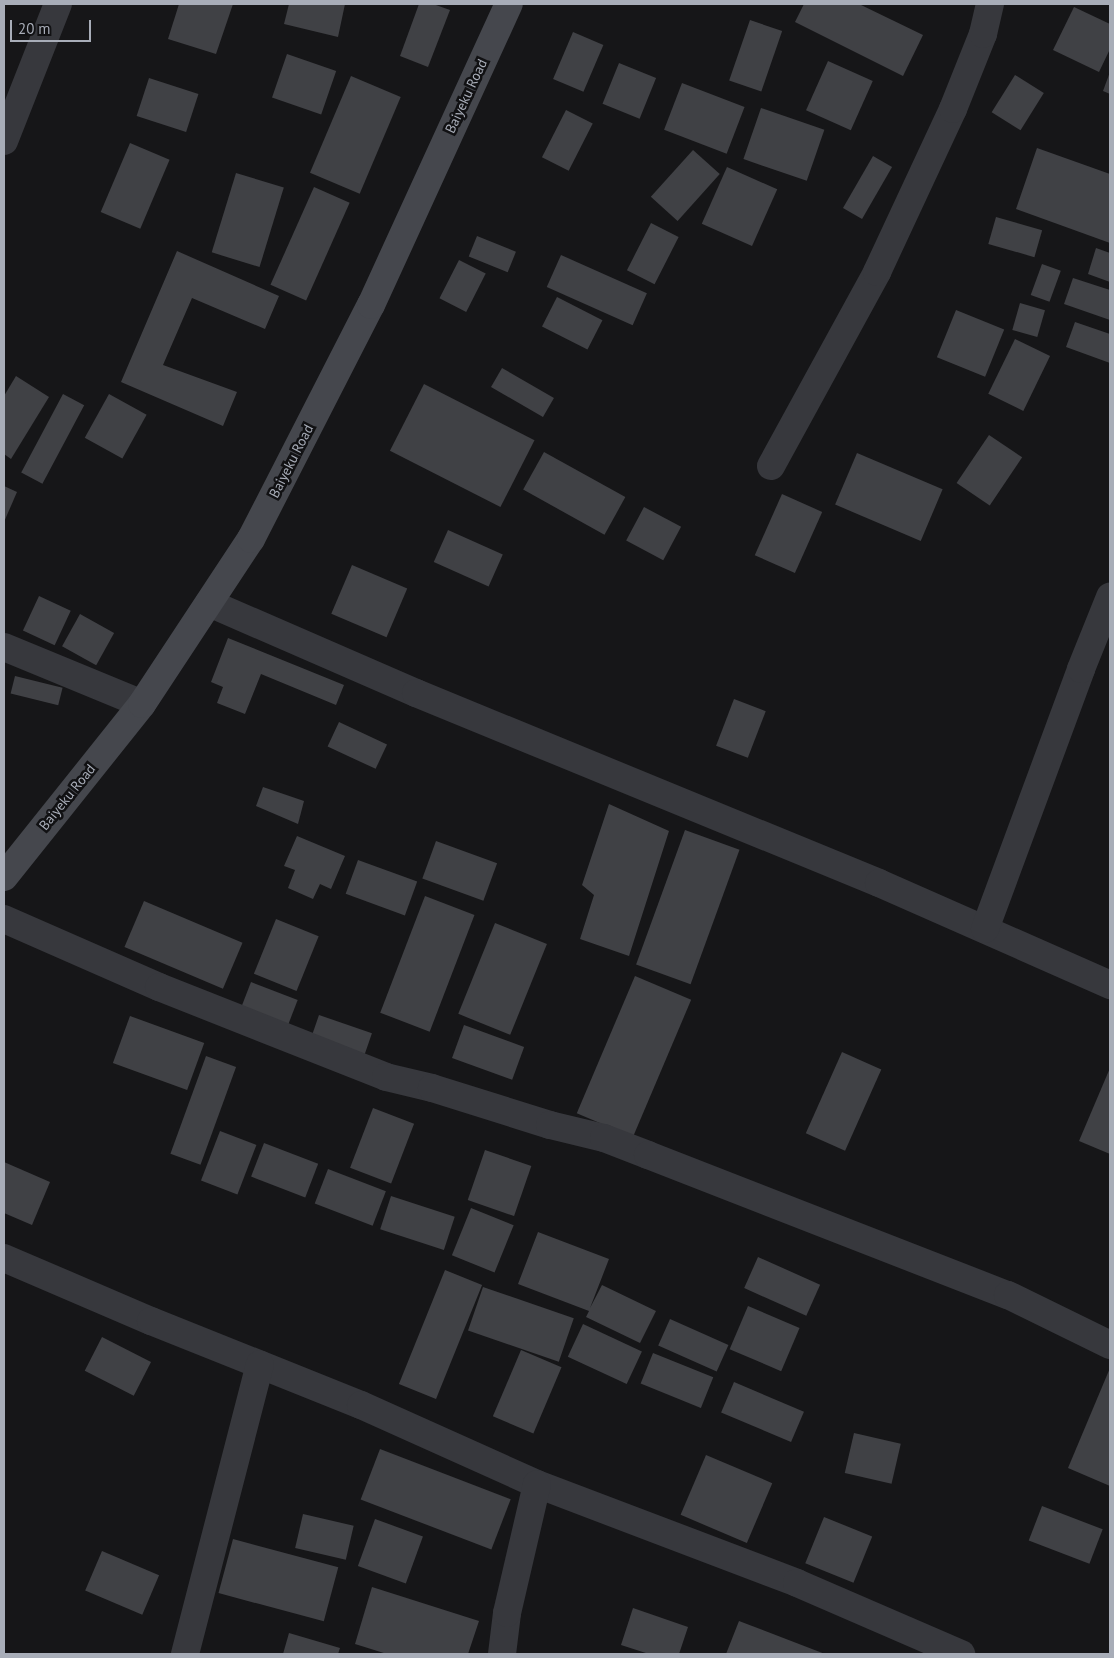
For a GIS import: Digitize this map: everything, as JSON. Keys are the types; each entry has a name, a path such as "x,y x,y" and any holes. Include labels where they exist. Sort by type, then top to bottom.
{"main road":[{"name":"Baiyeku Road","path":"4,877 142,704 251,539 366,313 509,4"}],"street":[{"path":"4,141 58,4"},
{"path":"771,466 877,272 953,109 983,34 990,4"},
{"path":"209,603 416,693 879,882 1110,985"},
{"path":"985,929 1108,607"},
{"path":"4,647 142,704"},
{"path":"4,919 159,987 386,1077 432,1088 550,1126 604,1138 657,1158 1008,1295 1110,1345"},
{"path":"4,1258 361,1405 538,1484 797,1583 961,1654"},
{"path":"185,1654 260,1365"},
{"path":"502,1654 507,1613 538,1484"}],"building":[{"path":"179,4 233,4 216,54 168,39"},
{"path":"289,4 345,4 338,37 284,24"},
{"path":"419,4 433,4 450,10 428,67 400,56"},
{"path":"804,4 859,4 923,35 903,76 795,22"},
{"path":"1074,7 1110,24 1110,49 1099,72 1053,50"},
{"path":"750,20 782,31 761,92 729,81"},
{"path":"573,32 603,45 583,92 553,79"},
{"path":"287,54 336,71 321,114 272,97"},
{"path":"828,61 873,81 851,130 806,110"},
{"path":"619,63 656,78 640,119 603,104"},
{"path":"1110,72 1110,94 1103,91"},
{"path":"1015,75 1044,93 1021,130 992,112"},
{"path":"351,76 401,97 360,194 310,173"},
{"path":"149,78 198,94 186,132 137,116"},
{"path":"682,83 745,107 727,154 664,130"},
{"path":"761,108 824,130 807,181 743,159"},
{"path":"566,110 593,124 569,171 542,157"},
{"path":"130,143 170,160 140,229 101,212"},
{"path":"1037,148 1110,174 1110,243 1016,209"},
{"path":"693,150 720,174 678,221 651,197"},
{"path":"873,156 892,167 862,219 843,208"},
{"path":"727,167 777,189 752,246 702,224"},
{"path":"236,173 284,188 260,267 212,252"},
{"path":"314,187 350,203 306,301 270,285"},
{"path":"996,217 1042,230 1034,257 988,244"},
{"path":"651,223 679,237 655,284 627,270"},
{"path":"477,236 516,252 508,272 469,256"},
{"path":"1096,248 1110,253 1110,282 1088,274"},
{"path":"177,251 279,296 265,329 192,298 163,365 237,392 223,426 121,382"},
{"path":"561,255 647,293 633,325 547,287"},
{"path":"459,260 486,274 466,312 439,298"},
{"path":"1042,264 1061,271 1050,302 1031,295"},
{"path":"1073,278 1110,290 1110,320 1064,304"},
{"path":"557,297 602,320 587,350 542,326"},
{"path":"1020,303 1045,310 1037,337 1012,330"},
{"path":"956,310 1004,329 985,377 937,357"},
{"path":"1075,322 1110,334 1110,363 1066,347"},
{"path":"1015,339 1050,356 1023,411 988,394"},
{"path":"502,368 554,398 543,417 491,387"},
{"path":"16,376 49,397 11,459 4,454 4,396"},
{"path":"424,384 534,440 500,507 390,451"},
{"path":"63,394 84,405 42,484 21,473"},
{"path":"109,394 147,415 122,459 85,438"},
{"path":"989,435 1022,457 990,505 957,483"},
{"path":"544,452 625,497 604,535 523,490"},
{"path":"857,453 943,489 921,541 835,505"},
{"path":"4,486 17,492 4,522"},
{"path":"782,494 822,512 795,573 755,555"},
{"path":"644,507 681,527 663,560 626,541"},
{"path":"448,530 503,554 489,586 434,562"},
{"path":"352,565 407,588 387,637 331,614"},
{"path":"39,596 71,611 55,645 23,630"},
{"path":"80,614 114,633 96,665 62,646"},
{"path":"228,638 344,685 336,705 261,674 245,714 217,703 223,687 211,682"},
{"path":"15,676 63,688 58,705 11,693"},
{"path":"734,699 766,711 748,758 716,746"},
{"path":"339,722 387,744 376,769 328,746"},
{"path":"263,787 304,801 298,824 256,806"},
{"path":"609,804 669,831 629,956 580,939 594,895 582,885"},
{"path":"685,830 740,850 691,984 636,964"},
{"path":"297,836 345,856 331,889 320,884 313,899 288,888 295,870 284,866"},
{"path":"436,841 497,863 483,901 422,879"},
{"path":"358,860 417,882 405,915 346,894"},
{"path":"425,896 474,915 430,1032 380,1013"},
{"path":"144,901 242,943 223,989 124,947"},
{"path":"276,919 319,936 297,991 254,974"},
{"path":"495,923 547,944 510,1035 458,1014"},
{"path":"635,976 691,1000 633,1137 577,1113"},
{"path":"251,982 298,1000 286,1030 240,1012"},
{"path":"319,1015 372,1033 365,1054 312,1036"},
{"path":"130,1016 204,1043 187,1090 113,1063"},
{"path":"464,1025 524,1047 512,1080 452,1058"},
{"path":"842,1052 881,1069 845,1151 806,1133"},
{"path":"206,1056 236,1067 201,1165 170,1154"},
{"path":"1110,1068 1110,1154 1079,1141"},
{"path":"373,1108 414,1124 391,1184 350,1168"},
{"path":"220,1131 256,1145 237,1194 201,1180"},
{"path":"264,1143 318,1164 305,1197 251,1177"},
{"path":"485,1150 531,1166 514,1216 468,1200"},
{"path":"4,1162 50,1182 32,1225 4,1213"},
{"path":"328,1169 386,1191 373,1226 315,1204"},
{"path":"391,1196 455,1217 444,1250 380,1229"},
{"path":"471,1208 514,1225 495,1273 452,1255"},
{"path":"538,1232 609,1259 590,1308 602,1285 656,1311 640,1343 586,1317 589,1311 518,1284"},
{"path":"758,1257 820,1285 806,1316 744,1288"},
{"path":"445,1270 482,1285 436,1399 399,1384"},
{"path":"483,1287 574,1318 559,1362 468,1330"},
{"path":"748,1306 800,1328 781,1371 730,1349"},
{"path":"670,1319 728,1345 717,1372 658,1345"},
{"path":"583,1324 642,1351 627,1384 568,1357"},
{"path":"102,1337 151,1362 134,1396 85,1371"},
{"path":"521,1350 562,1367 533,1433 493,1416"},
{"path":"653,1353 713,1377 701,1408 641,1384"},
{"path":"1110,1368 1110,1486 1068,1468"},
{"path":"734,1382 804,1412 791,1442 721,1412"},
{"path":"854,1433 901,1444 892,1484 845,1473"},
{"path":"380,1449 511,1499 491,1550 361,1499"},
{"path":"706,1455 772,1483 747,1543 681,1515"},
{"path":"1042,1506 1103,1529 1089,1564 1029,1541"},
{"path":"303,1514 354,1526 346,1560 295,1548"},
{"path":"824,1517 872,1536 853,1583 805,1563"},
{"path":"375,1519 423,1536 406,1583 358,1566"},
{"path":"233,1539 338,1567 324,1621 219,1593"},
{"path":"102,1551 159,1575 142,1615 85,1591"},
{"path":"372,1587 479,1621 468,1654 387,1654 355,1644"},
{"path":"633,1608 688,1627 679,1654 649,1654 621,1645"},
{"path":"739,1621 825,1654 726,1654"},
{"path":"289,1633 340,1648 338,1654 283,1654"}]}
